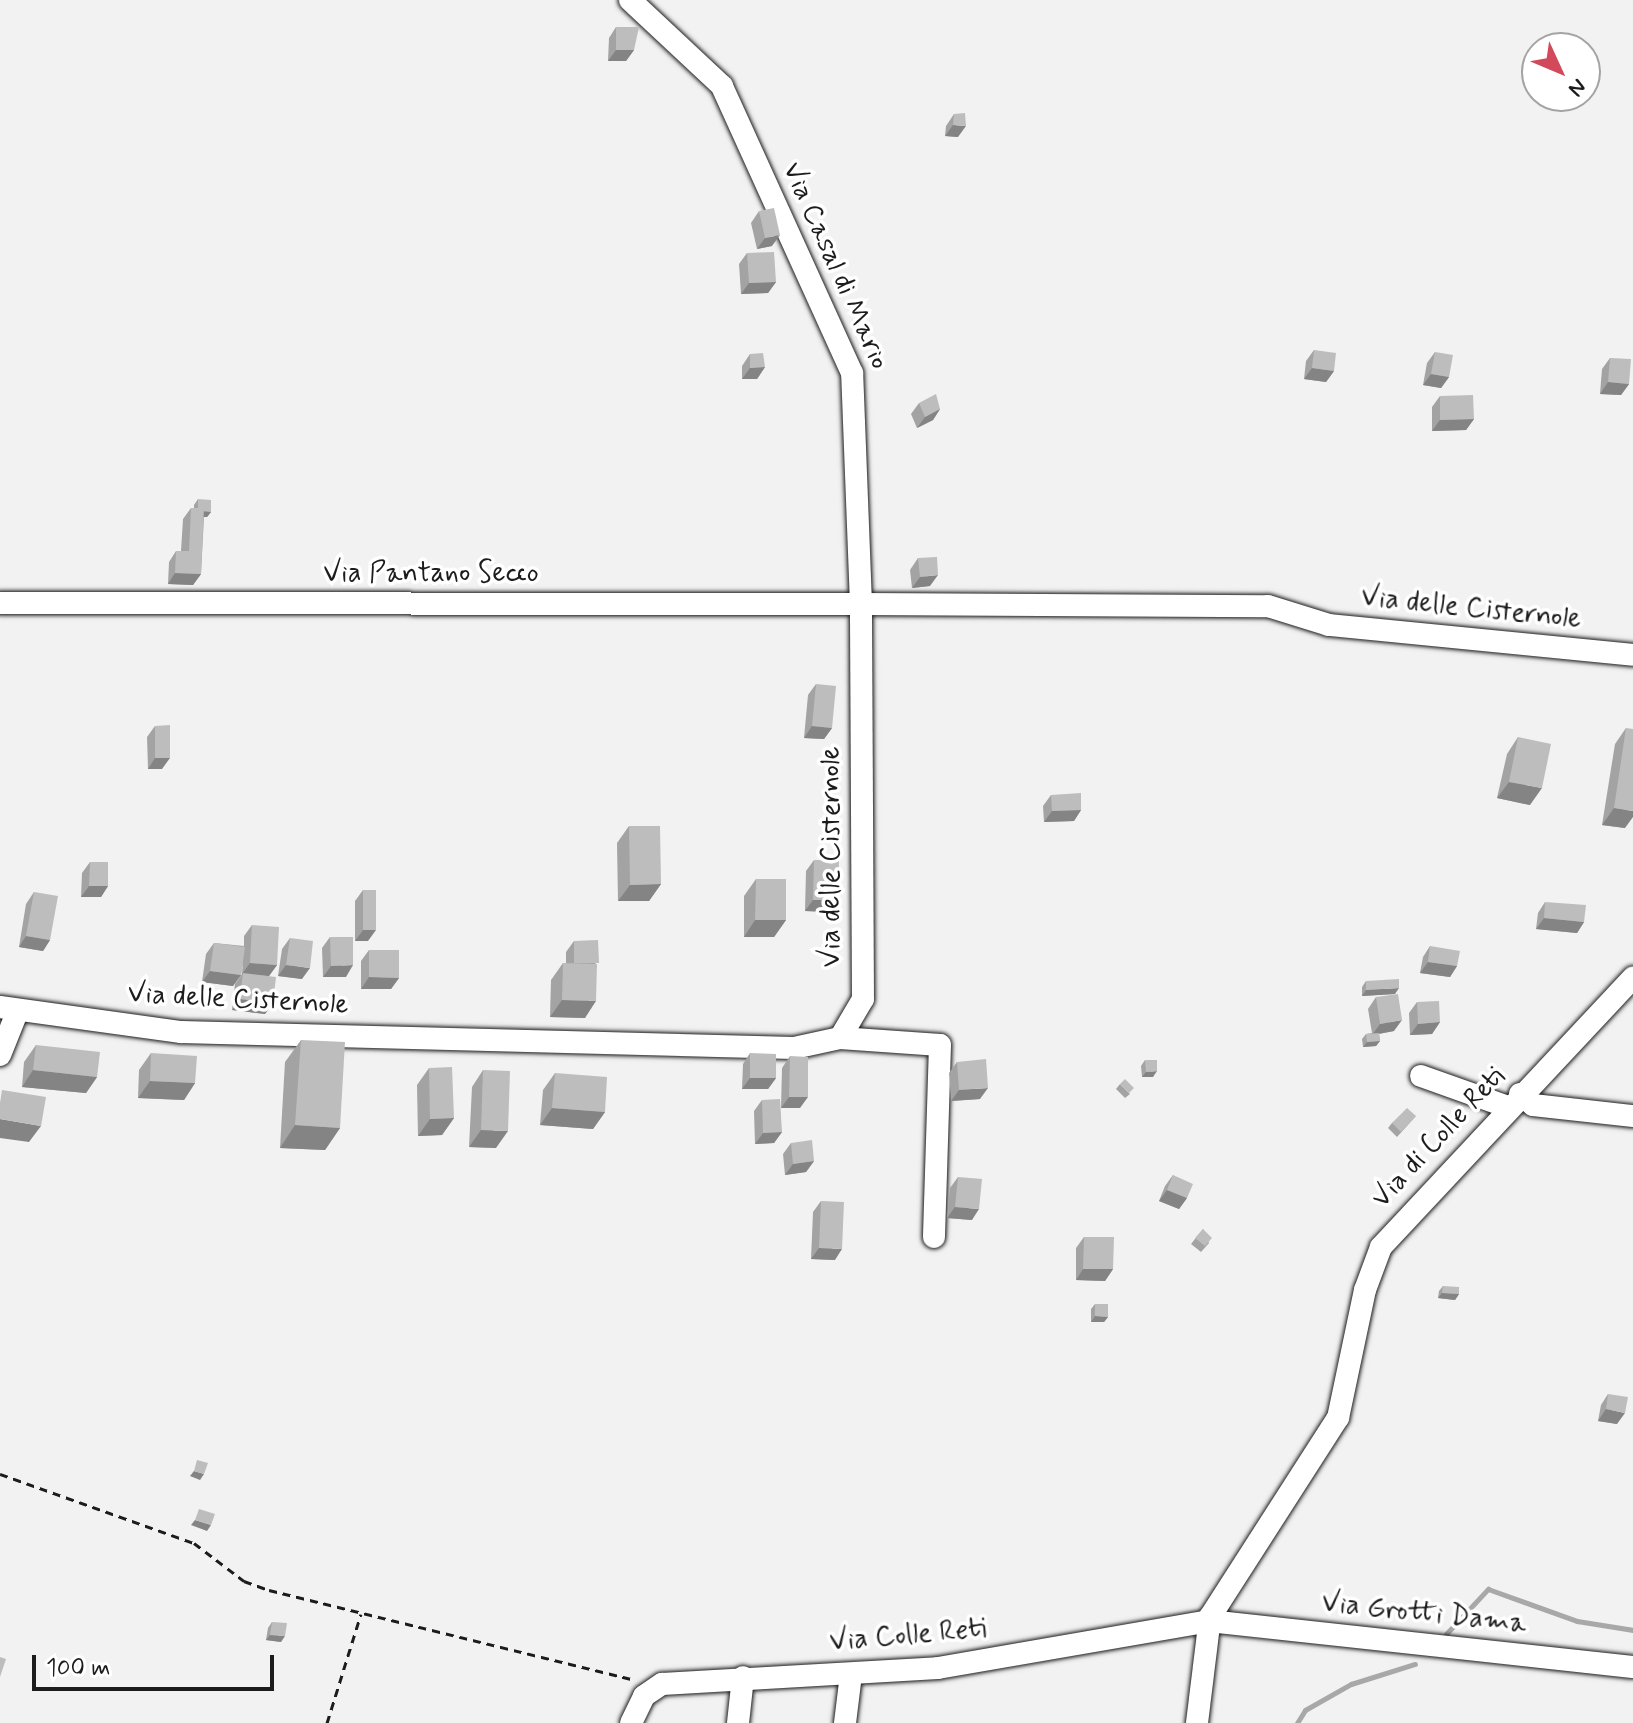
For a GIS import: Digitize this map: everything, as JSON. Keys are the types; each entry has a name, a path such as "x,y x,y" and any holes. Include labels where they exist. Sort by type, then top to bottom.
{"street":[{"name":"Via Casal di Mario","path":"630,0 722,86 852,373 861,604"},
{"name":"Via Pantano Secco","path":"0,603 861,604"},
{"name":"Via delle Cisternole","path":"9,1009 181,1032 794,1048 840,1038 863,999 861,604 1268,606 1329,625 1633,655"},
{"name":"Via di Colle Reti","path":"1209,1621 1338,1418 1365,1290 1381,1247 1514,1100 1633,978"},
{"path":"0,1055 9,1009"},
{"path":"840,1038 940,1045 934,1237"},
{"path":"1421,1076 1533,1105 1633,1116"},
{"path":"1197,1723 1209,1621"},
{"name":"Via Grotti Dama","path":"1209,1621 1633,1667"},
{"name":"Via Colle Reti","path":"648,1691 743,1677 851,1674 969,1664 1209,1621"},
{"path":"845,1723 851,1674"},
{"path":"738,1723 743,1677"},
{"path":"631,1723 648,1691"}],"path":[{"path":"0,1474 194,1543 244,1581 361,1614 629,1677 648,1691"},
{"path":"327,1723 361,1614"}],"building":[{"path":"616,27 639,27 634,50 616,50"},
{"path":"965,113 966,126 953,125 954,114"},
{"path":"774,208 780,235 765,238 759,211"},
{"path":"774,252 776,282 749,283 747,253"},
{"path":"1314,350 1336,353 1334,371 1312,368"},
{"path":"1435,352 1453,355 1449,377 1431,374"},
{"path":"763,353 765,367 750,368 750,354"},
{"path":"1610,358 1631,359 1629,384 1608,382"},
{"path":"936,394 940,409 925,417 919,403"},
{"path":"1473,395 1474,419 1440,420 1440,396"},
{"path":"198,499 211,500 211,512 198,508"},
{"path":"191,508 204,508 201,574 175,573 176,551 189,551"},
{"path":"937,557 938,575 920,577 918,558"},
{"path":"816,684 836,686 832,728 812,726"},
{"path":"170,725 170,758 155,758 155,726"},
{"path":"1626,728 1633,729 1633,811 1614,808"},
{"path":"1518,737 1551,744 1542,788 1509,782"},
{"path":"1081,793 1081,810 1052,811 1051,795"},
{"path":"629,826 660,826 661,884 630,885"},
{"path":"814,860 839,860 838,900 813,900"},
{"path":"90,862 108,862 108,886 89,886"},
{"path":"756,879 786,879 786,920 755,920"},
{"path":"363,890 376,890 376,930 363,930"},
{"path":"34,892 58,896 50,940 26,936"},
{"path":"1545,902 1586,905 1584,922 1544,918"},
{"path":"252,925 279,927 277,965 250,963"},
{"path":"330,937 353,937 353,965 331,966"},
{"path":"290,938 313,941 310,968 286,965"},
{"path":"598,940 599,963 574,963 574,941"},
{"path":"214,943 245,947 241,975 210,971"},
{"path":"1430,946 1460,951 1457,966 1428,962"},
{"path":"369,950 399,950 399,978 369,977"},
{"path":"563,963 597,964 596,1001 562,1000"},
{"path":"243,973 276,977 273,1003 240,999"},
{"path":"1399,979 1399,988 1366,990 1366,981"},
{"path":"1398,994 1402,1020 1380,1024 1376,997"},
{"path":"1439,1001 1440,1022 1418,1024 1417,1002"},
{"path":"1379,1033 1380,1041 1367,1042 1366,1034"},
{"path":"301,1040 345,1042 340,1128 295,1125"},
{"path":"36,1045 100,1052 97,1077 33,1070"},
{"path":"151,1053 197,1056 195,1083 150,1081"},
{"path":"750,1053 776,1054 776,1078 750,1078"},
{"path":"790,1056 808,1057 808,1097 789,1097"},
{"path":"986,1059 988,1088 959,1090 957,1062"},
{"path":"1145,1060 1157,1060 1157,1071 1146,1072"},
{"path":"452,1067 454,1118 430,1119 429,1068"},
{"path":"483,1070 510,1071 508,1131 481,1130"},
{"path":"555,1073 607,1077 605,1112 552,1108"},
{"path":"1125,1079 1134,1088 1129,1093 1120,1084"},
{"path":"2,1090 46,1097 41,1126 0,1119"},
{"path":"780,1099 782,1132 763,1133 762,1100"},
{"path":"1407,1108 1416,1116 1401,1132 1392,1123"},
{"path":"812,1140 814,1161 793,1164 791,1143"},
{"path":"1173,1175 1193,1184 1187,1198 1167,1190"},
{"path":"958,1177 982,1179 979,1209 955,1207"},
{"path":"821,1201 844,1202 842,1249 819,1248"},
{"path":"1203,1229 1212,1238 1205,1246 1195,1238"},
{"path":"1084,1237 1114,1237 1113,1269 1083,1269"},
{"path":"1443,1286 1459,1287 1459,1294 1442,1293"},
{"path":"1095,1304 1108,1304 1108,1317 1095,1316"},
{"path":"1608,1394 1628,1397 1625,1413 1606,1409"},
{"path":"197,1460 208,1463 204,1474 194,1471"},
{"path":"199,1509 215,1514 211,1525 195,1520"},
{"path":"272,1622 287,1623 285,1636 270,1635"},
{"path":"0,1657 6,1659 0,1677"}],"waterway":[{"path":"1446,1634 1488,1589 1577,1621 1633,1630"},
{"path":"1297,1723 1305,1710 1351,1684 1415,1664"}]}
